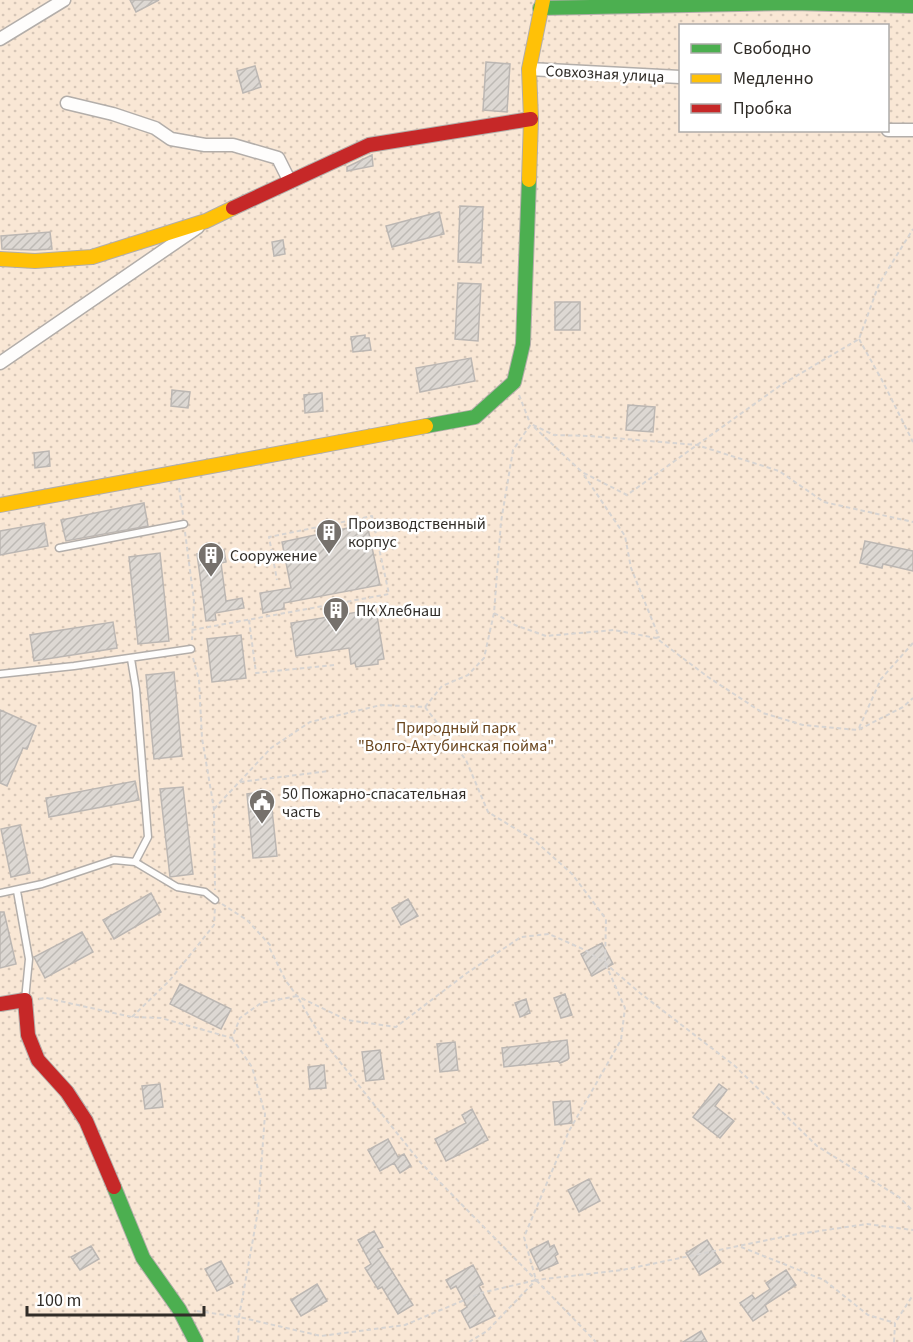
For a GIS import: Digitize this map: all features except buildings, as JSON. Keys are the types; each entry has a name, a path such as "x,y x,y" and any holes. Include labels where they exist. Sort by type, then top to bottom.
{"street":[{"path":"0,39 64,0"},
{"path":"0,505 475,417 514,382 523,344 531,119 529,69 541,4 793,3 913,6"},
{"name":"Совхозная улица","path":"529,69 679,77"},
{"path":"67,103 113,114 155,128 171,139 205,145 233,145 278,159 290,182"},
{"path":"0,259 34,261 92,257 206,222 369,145 531,119"},
{"path":"889,130 913,130"},
{"path":"0,363 206,222"},
{"path":"0,1004 25,1000 28,1035 38,1060 67,1092 86,1121 143,1257 179,1310 196,1342"}],"lane":[{"path":"59,548 184,524"},
{"path":"0,674 191,650"},
{"path":"132,659 148,837 135,862"},
{"path":"0,893 17,891 114,860 135,862 177,887 205,892 215,900"},
{"path":"17,891 29,959 25,1000"}],"path":[{"path":"582,472 627,495 781,385 859,339 879,284 913,230"},
{"path":"859,339 884,382 913,442"},
{"path":"514,382 531,424 582,472 625,536 631,568 659,637 656,638"},
{"path":"531,424 554,435 697,445 779,471 825,502 913,522"},
{"path":"425,707 442,686 468,675 484,658 494,613 501,522 513,450 531,424"},
{"path":"132,1017 170,980 213,925 214,809 202,738 199,680 191,650 194,601 176,474"},
{"path":"192,630 389,594 372,516 269,537 277,580"},
{"path":"494,613 515,626 546,636 614,630 656,638 708,677 763,713 803,725 858,730 903,707 913,698"},
{"path":"249,620 255,673 334,665"},
{"path":"858,730 881,679 913,643"},
{"path":"214,809 271,748 310,723 381,705 425,707 466,760 488,812 534,840 572,874 606,919 605,963 625,1008 621,1040 569,1131 524,1237 536,1281"},
{"path":"240,782 329,771"},
{"path":"215,900 247,920 270,946 286,981 324,1042 421,1163 596,1342"},
{"path":"232,1038 240,1018 261,1003 297,996 347,1020 396,1027 467,973 521,937 549,934 585,950 605,963 639,993 735,1066 818,1146 899,1197 913,1212"},
{"path":"25,1000 46,998 132,1017 161,1018 232,1038 252,1067 265,1114 258,1210 239,1317 238,1342"},
{"path":"179,1310 214,1312 321,1336 405,1325 481,1293 536,1281 622,1270 792,1235 867,1224 913,1230"},
{"path":"739,1246 824,1280 868,1315 895,1323"},
{"path":"470,1342 487,1331 536,1281"},
{"path":"894,1342 895,1323 913,1295"}],"green space":[{"name":"Природный парк \"Волго-Ахтубинская пойма\"","path":"0,0 913,0 913,1342 0,1342"}],"traffic: fast":[{"path":"540,8 793,3 913,6"},
{"path":"426,426 475,417 514,382 523,344 529,180"},
{"path":"114,1187 143,1258 179,1309 196,1342"}],"traffic: slow":[{"path":"529,180 531,119 529,69 543,0"},
{"path":"0,259 35,261 92,257 206,221 233,208"},
{"path":"0,505 426,426"}],"traffic: jam":[{"path":"233,208 369,145 531,119"},
{"path":"0,1004 25,1000 28,1035 38,1060 67,1092 86,1121 114,1187"}],"place":[{"name":"Производственный корпус","path":"329,555"},
{"name":"Сооружение","path":"211,578"},
{"name":"ПК Хлебнаш","path":"336,633"},
{"name":"50 Пожарно-спасательная часть","path":"262,825"}]}
